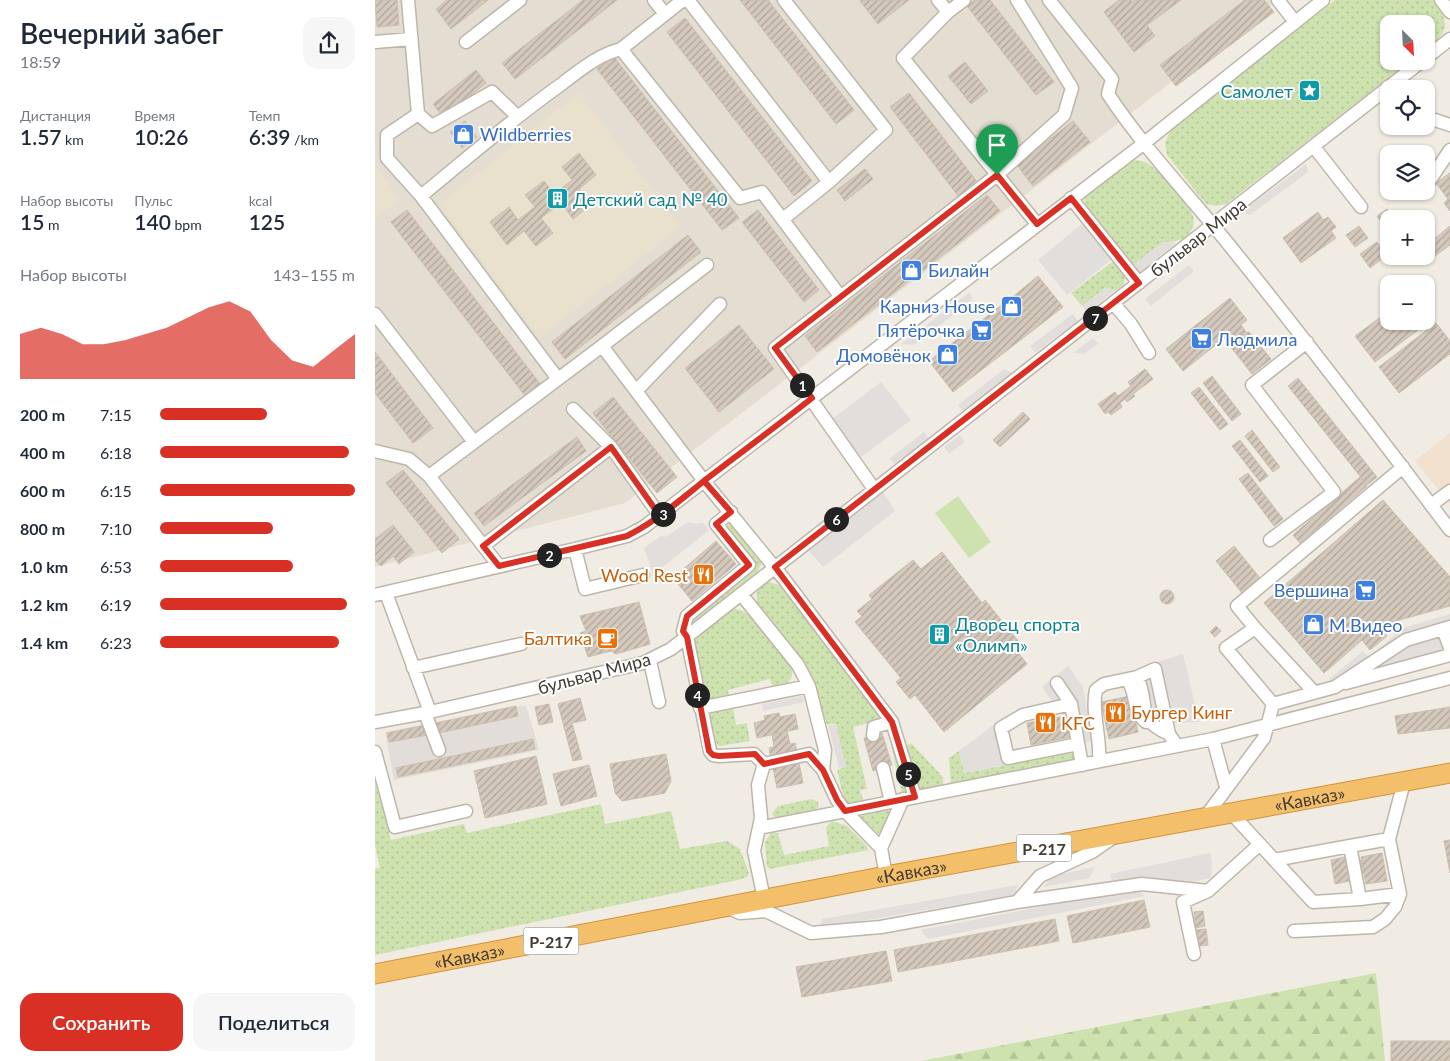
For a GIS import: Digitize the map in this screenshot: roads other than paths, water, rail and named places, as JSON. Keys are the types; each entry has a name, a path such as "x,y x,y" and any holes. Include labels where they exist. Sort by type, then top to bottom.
{"highway":[{"name":"«Кавказ»","path":"375,974 886,876 1203,820 1449,772"}],"street":[{"path":"408,0 418,114 433,126 492,92 517,116"},
{"path":"465,42 520,0"},
{"path":"654,0 665,14"},
{"path":"421,196 517,116 604,53 621,49 683,0"},
{"path":"688,0 829,182"},
{"path":"783,219 829,182 886,130 784,0"},
{"path":"938,0 948,12"},
{"path":"964,0 948,12 903,58 1037,224"},
{"path":"874,489 812,398 775,348 997,175 1064,115 1072,88 1017,0"},
{"path":"1049,0 1112,79 1108,94 1143,144 1213,225 1307,342 1450,530"},
{"path":"1278,0 1295,22"},
{"path":"439,750 413,668 380,594 627,536 660,516 1143,144 1323,0"},
{"path":"1441,0 1450,12"},
{"path":"375,42 411,39"},
{"path":"1435,51 1450,39"},
{"path":"621,49 740,198 762,192 840,296"},
{"name":"бульвар Мира","path":"1402,80 1413,70"},
{"name":"бульвар Мира","path":"375,722 650,661 687,637 1213,225 1380,100"},
{"path":"418,114 387,135 387,158 421,196 558,379"},
{"path":"1435,120 1450,125"},
{"path":"1315,147 1361,207"},
{"path":"1435,173 1450,150"},
{"path":"1071,198 1139,283"},
{"path":"429,476 707,265"},
{"path":"635,390 721,304"},
{"path":"1114,304 1131,324 1149,354"},
{"path":"375,314 474,442"},
{"path":"1270,540 1334,492 1252,385 1307,342"},
{"path":"602,346 704,481 775,567 892,722 903,799 881,848"},
{"path":"573,409 611,447 660,516"},
{"path":"483,546 611,447"},
{"path":"375,451 409,459 429,476 499,566"},
{"path":"1314,692 1237,606 1403,467"},
{"path":"1431,505 1450,491"},
{"path":"731,512 716,524 749,565 687,616 683,631 687,637 709,751 713,755 755,754 764,764"},
{"path":"575,549 585,589 643,575"},
{"path":"741,594 798,665 809,686 825,750 823,770"},
{"path":"1255,628 1226,648 1273,704"},
{"path":"1335,687 1406,640 1447,628 1450,648"},
{"path":"413,668 521,644"},
{"path":"1273,704 1450,655"},
{"path":"650,661 659,702"},
{"path":"1099,761 1100,743 1094,698 1096,690 1104,684 1132,678 1155,669 1169,734 1177,746"},
{"path":"1132,678 1130,683 1136,710 1152,726 1169,734"},
{"path":"759,828 1213,739 1450,678"},
{"path":"1057,683 1071,704 1082,765"},
{"path":"700,708 809,686"},
{"path":"1071,704 1023,715 1001,728 1008,758 1079,744"},
{"path":"1203,820 1264,738 1273,704"},
{"path":"873,735 874,727 892,722"},
{"path":"1213,739 1226,787"},
{"path":"375,752 395,826 466,812"},
{"path":"764,764 809,754 823,770 837,800 845,811 881,848 886,876"},
{"path":"764,764 757,785 761,818 755,851 764,899"},
{"path":"883,768 903,799"},
{"path":"1294,931 1373,927 1390,913 1400,894 1389,839 1404,782"},
{"path":"1232,814 1313,902 1400,894"},
{"path":"1017,902 1040,876 1092,852 1115,836"},
{"path":"1274,860 1389,839"},
{"path":"1193,954 1183,902 1208,891 1260,844"},
{"path":"1350,846 1360,899"},
{"path":"726,907 740,913 766,911 811,933 881,927 1017,902 1142,884 1208,891"}],"place":[{"name":"Самолет","path":"1309,91"},
{"name":"Wildberries","path":"464,134"},
{"name":"Детский сад № 40","path":"557,199"},
{"name":"Билайн","path":"912,270"},
{"name":"Карниз House","path":"1011,306"},
{"name":"Пятёрочка","path":"981,330"},
{"name":"Людмила","path":"1201,339"},
{"name":"Домовёнок","path":"947,355"},
{"name":"Wood Rest","path":"704,575"},
{"name":"Вершина","path":"1365,590"},
{"name":"М.Видео","path":"1313,625"},
{"name":"Дворец спорта «Олимп»","path":"939,634"},
{"name":"Балтика","path":"608,638"},
{"name":"Бургер Кинг","path":"1115,712"},
{"name":"KFC","path":"1045,723"}]}
